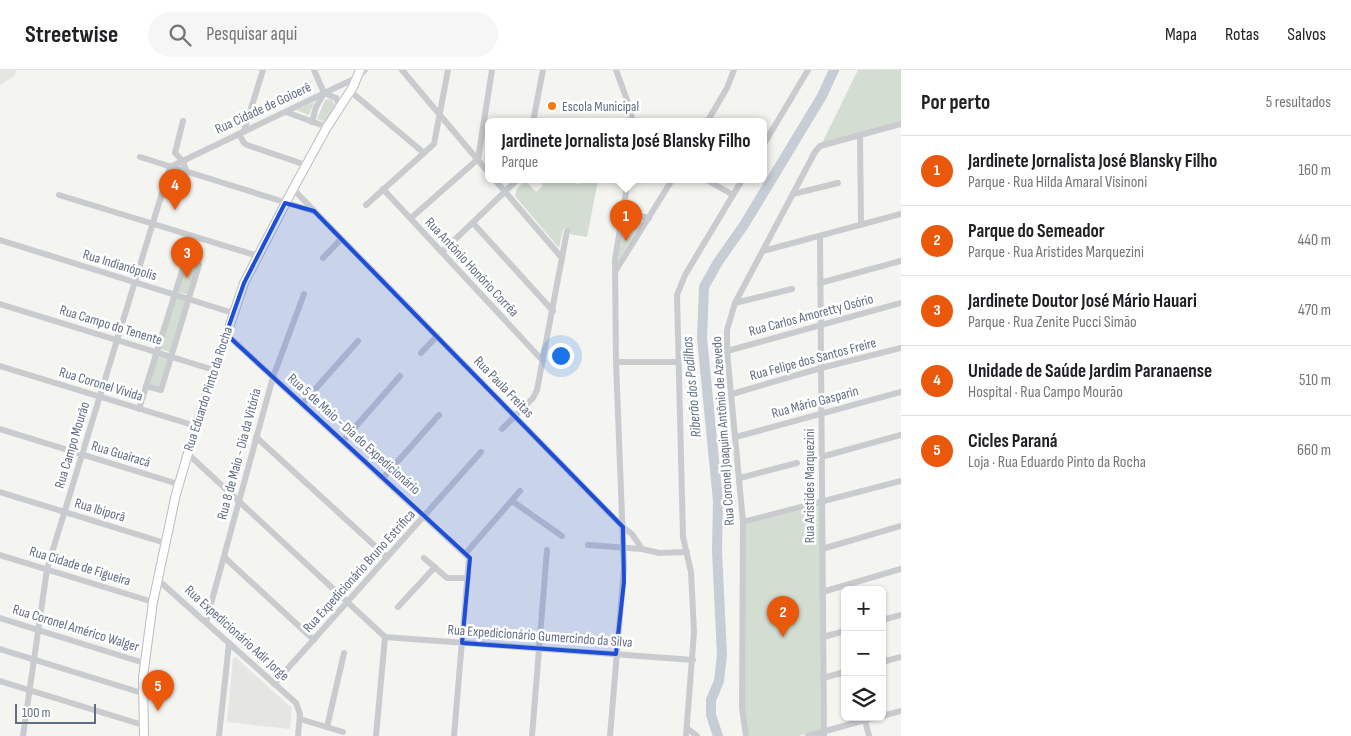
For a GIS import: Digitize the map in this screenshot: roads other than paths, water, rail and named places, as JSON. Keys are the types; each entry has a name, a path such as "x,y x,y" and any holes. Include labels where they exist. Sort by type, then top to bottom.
{"main road":[{"name":"Rua Eduardo Pinto da Rocha","path":"144,736 142,693 144,662 153,602 178,484 187,453 244,283 285,203 358,74"}],"street":[{"path":"263,70 242,132 242,141 247,145 306,165"},
{"path":"314,70 324,94 336,98 340,107"},
{"name":"Rua Cidade de Goioerê","path":"170,167 324,94 365,70"},
{"path":"402,70 485,168"},
{"path":"366,205 434,144 448,70"},
{"path":"411,218 478,159 492,70"},
{"path":"534,118 543,70"},
{"path":"616,70 632,118"},
{"path":"709,118 727,88 734,70"},
{"path":"767,139 808,70"},
{"path":"350,91 424,153"},
{"path":"312,122 316,107 324,94"},
{"path":"286,112 327,127"},
{"path":"183,121 174,150 176,155 182,160 186,172"},
{"path":"861,225 860,135 901,124"},
{"name":"Rua Coronel Joaquim Antônio de Azevedo","path":"746,736 742,708 743,522 727,352 727,330 735,304 815,152 820,146 860,135"},
{"name":"Rua Paula Freitas","path":"140,158 314,211"},
{"name":"Rua Campo Mourão","path":"23,736 46,569 170,167"},
{"path":"498,183 562,258"},
{"path":"442,252 515,183"},
{"path":"610,736 624,582 616,362 615,272 628,183"},
{"path":"615,272 670,183"},
{"path":"712,183 733,195"},
{"path":"686,736 693,660 693,609 690,572 683,537 677,303 679,288 685,275 740,183"},
{"path":"793,194 838,183"},
{"name":"Rua Paula Freitas","path":"293,189 623,527 632,534 642,549"},
{"name":"Rua Antônio Honório Corrêa","path":"384,189 543,361"},
{"path":"59,195 258,256"},
{"path":"624,208 635,215 649,218"},
{"path":"763,251 901,214"},
{"path":"473,223 552,311"},
{"path":"502,429 535,394 567,231"},
{"path":"139,409 193,236"},
{"name":"Rua Aristides Marquezini","path":"820,236 824,734"},
{"path":"323,258 341,238"},
{"name":"Rua Indianópolis","path":"0,240 233,313"},
{"path":"146,386 161,390 199,265 186,260"},
{"path":"820,283 901,261"},
{"path":"735,304 792,289"},
{"name":"Rua 8 de Maio - Dia da Vitória","path":"206,622 273,377 304,294"},
{"name":"Rua Carlos Amoretty Osório","path":"727,352 901,303"},
{"name":"Rua Campo do Tenente","path":"0,304 214,370"},
{"name":"Rua 5 de Maio - Dia do Expedicionário","path":"226,334 466,553"},
{"path":"421,353 437,336"},
{"path":"302,404 358,341"},
{"name":"Rua Felipe dos Santos Freire","path":"732,394 821,368 901,348"},
{"path":"616,362 678,362"},
{"name":"Rua Coronel Vivida","path":"0,366 196,426"},
{"path":"343,441 400,376"},
{"name":"Rua Mário Gasparin","path":"736,437 901,392"},
{"path":"383,478 439,415"},
{"name":"Rua Guairacá","path":"0,429 178,484"},
{"path":"821,457 901,435"},
{"path":"256,437 387,557"},
{"name":"Rua Expedicionário Bruno Estrifica","path":"274,684 481,452"},
{"path":"187,453 385,637 376,736"},
{"path":"740,478 797,463"},
{"path":"743,522 901,481"},
{"path":"454,736 470,560 466,553 520,491"},
{"name":"Rua Ibiporã","path":"0,492 165,543"},
{"path":"512,500 562,536"},
{"path":"822,549 901,526"},
{"path":"588,545 642,549 659,553 687,552"},
{"path":"532,736 547,550"},
{"name":"Rua Cidade de Figueira","path":"0,555 153,602"},
{"path":"224,558 314,640"},
{"path":"424,558 447,578 468,578"},
{"path":"398,607 435,568"},
{"path":"822,592 901,569"},
{"name":"Rua Expedicionário Adir Jorge","path":"157,579 298,707 300,719"},
{"path":"886,619 901,615"},
{"name":"Rua Coronel Américo Walger","path":"0,618 144,662"},
{"path":"822,637 842,631"},
{"name":"Rua Expedicionário Gumercindo da Silva","path":"385,637 693,660"},
{"path":"220,736 229,643"},
{"path":"0,649 142,693"},
{"path":"327,727 344,653"},
{"path":"886,661 901,657"},
{"path":"823,678 841,673"},
{"path":"0,681 143,725"},
{"path":"886,715 901,711"},
{"path":"298,736 300,719 343,732"},
{"path":"808,736 824,734 861,721"},
{"path":"864,721 869,736"},
{"path":"687,728 697,736"}],"waterway":[{"name":"Riberão dos Padilhas","path":"718,736 711,715 711,700 719,681 722,655 717,551 718,501 702,338 704,287 822,96 834,70"}],"place":[{"name":"Escola Municipal","path":"552,106"},
{"name":"Unidade de Saúde Jardim Paranaense","path":"175,210"},
{"name":"Jardinete Jornalista José Blansky Filho","path":"626,241"},
{"name":"Jardinete Doutor José Mário Hauari","path":"187,278"},
{"name":"Parque do Semeador","path":"783,637"},
{"name":"Cicles Paraná","path":"158,711"}]}
